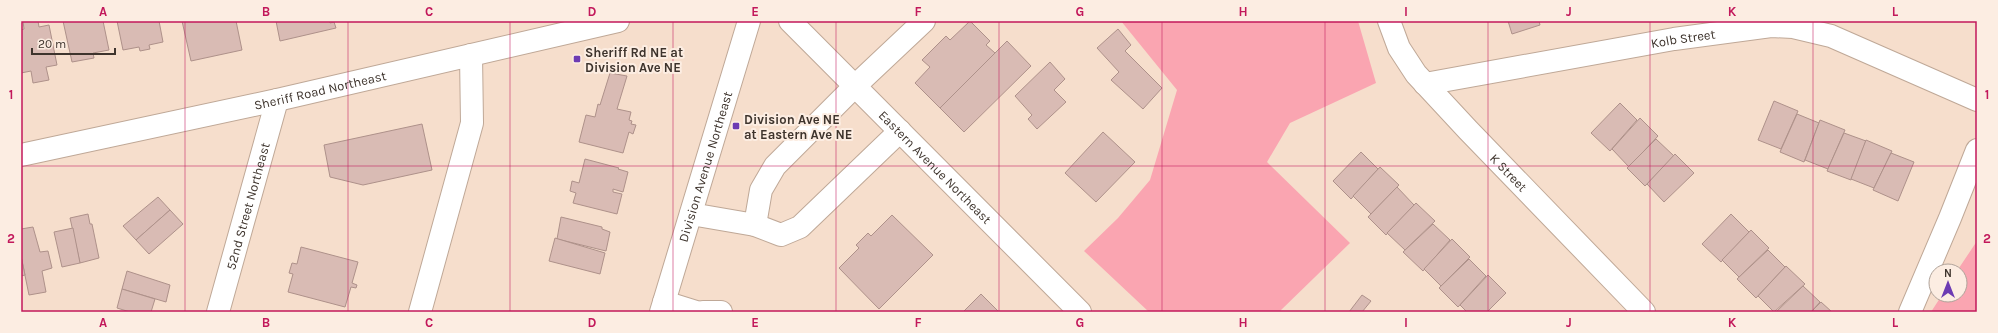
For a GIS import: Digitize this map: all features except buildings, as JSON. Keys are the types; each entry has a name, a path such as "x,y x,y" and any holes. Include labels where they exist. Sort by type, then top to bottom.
{"street":[{"name":"Sheriff Road Northeast","path":"21,155 277,100 618,21"},
{"name":"Division Avenue Northeast","path":"663,307 749,21"},
{"name":"Eastern Avenue Northeast","path":"790,21 1080,312"},
{"path":"755,225 761,190 775,166 855,86 924,21"},
{"name":"K Street","path":"1389,21 1403,55 1426,84 1644,312"},
{"name":"Kolb Street","path":"1426,84 1674,39 1758,28 1793,27 1831,36 1977,100"},
{"path":"420,312 472,123 471,55"},
{"name":"52nd Street Northeast","path":"218,312 277,100"},
{"path":"691,214 755,225 781,235 800,227 900,131"},
{"path":"1910,312 1977,150"},
{"path":"663,307 696,312"},
{"path":"703,312 721,312"}],"shaded area":[{"path":"1121,21 1358,21 1376,83 1290,123 1267,162 1350,243 1279,312 1149,312 1084,251 1118,218 1150,180 1177,90"},
{"path":"1977,241 1977,312 1931,312 1937,303 1968,303 1968,263 1962,263"}],"place":[{"name":"Sheriff Rd NE at Division Ave NE","path":"577,59"},
{"name":"Division Ave NE at Eastern Ave NE","path":"736,126"}]}
